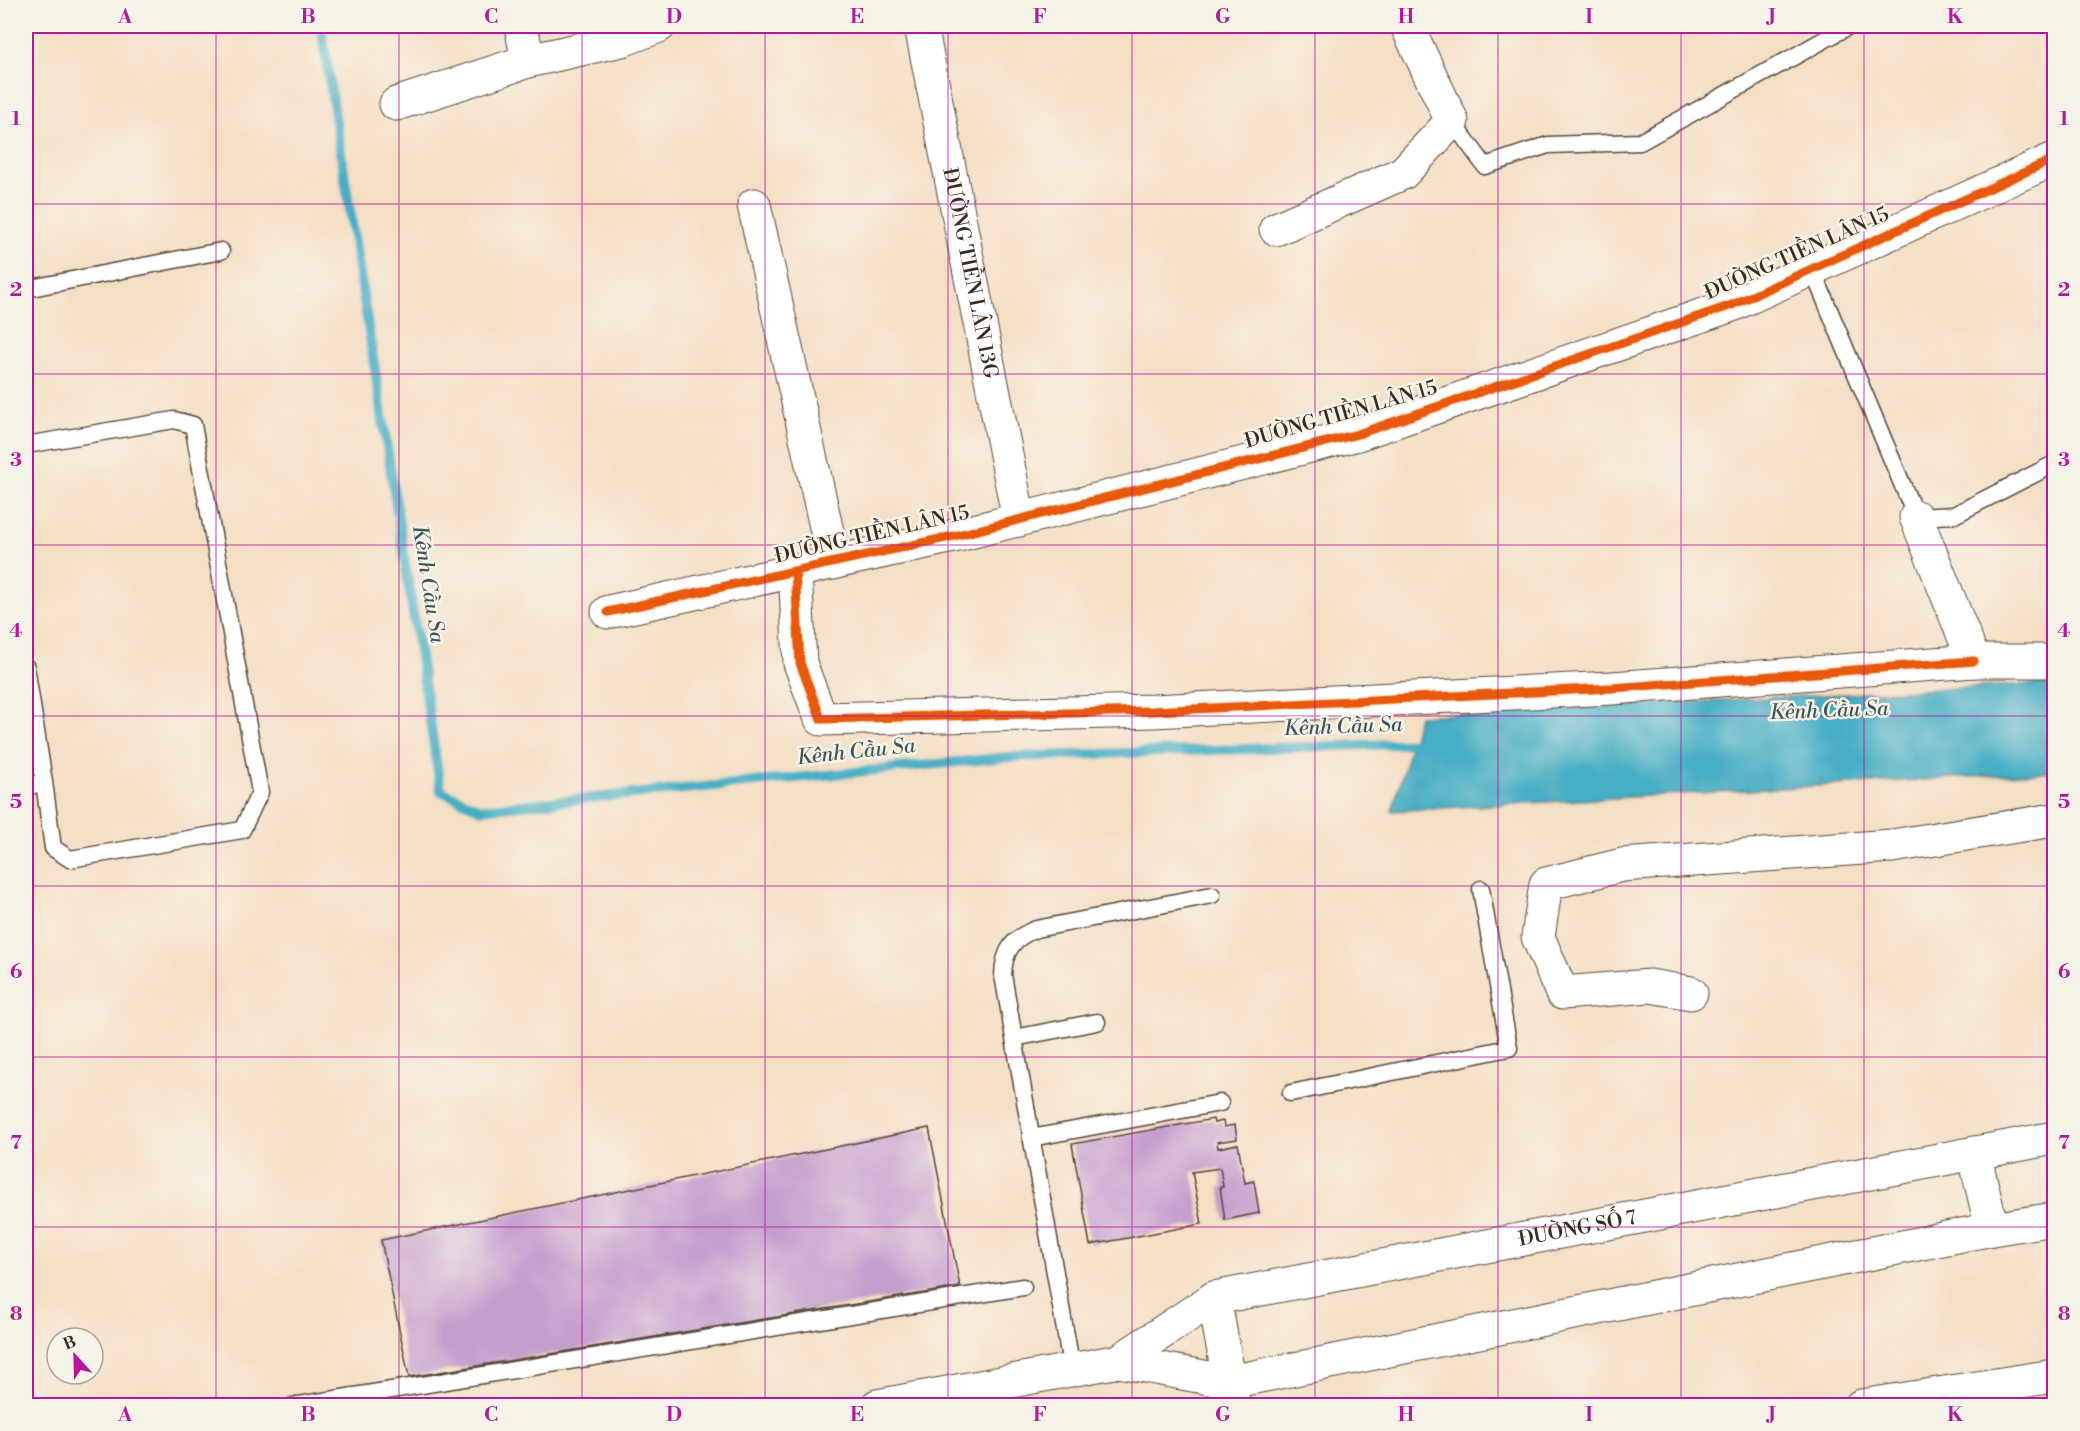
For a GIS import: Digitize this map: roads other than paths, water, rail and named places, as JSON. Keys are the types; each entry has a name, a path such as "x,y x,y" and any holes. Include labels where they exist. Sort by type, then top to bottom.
{"street":[{"path":"521,26 528,61"},
{"path":"396,104 528,61 622,40 658,26"},
{"name":"ĐƯỜNG TIỀN LÂN 13G","path":"921,26 1019,520"},
{"path":"1276,229 1403,173 1452,121 1407,26"},
{"name":"ĐƯỜNG TIỀN LÂN 15","path":"608,612 1019,520 1358,434 1732,305 2055,159"},
{"path":"754,205 834,563"},
{"path":"1916,517 1974,661"},
{"path":"795,571 800,663 821,719 1153,711 1588,689 1974,661 2055,661"},
{"path":"1691,993 1650,987 1562,993 1538,937 1546,884 1622,864 1892,846 2055,820"},
{"name":"ĐƯỜNG SỐ 7","path":"877,1406 1119,1361 1214,1298 2055,1138"},
{"path":"1974,1154 1992,1229"},
{"name":"ĐƯỜNG SỐ 7","path":"1119,1361 1232,1394 1992,1229 2055,1219"},
{"path":"1214,1298 1232,1394"},
{"path":"1862,1406 1973,1397 2055,1376"}],"lane":[{"path":"1452,121 1485,166 1548,145 1640,142 1849,26"},
{"path":"26,289 221,250"},
{"path":"1812,269 1916,517 1954,515 2055,464"},
{"path":"26,445 174,420 193,425 260,792 242,830 70,859 53,848 26,667"},
{"path":"26,787 44,782"},
{"path":"1291,1093 1509,1048 1481,889"},
{"path":"1072,1370 1003,975 1004,962 1008,949 1022,935 1036,929 1212,896"},
{"path":"1014,1038 1097,1022"},
{"path":"1031,1138 1220,1103"},
{"path":"293,1406 1023,1287"}],"water":[{"path":"2054,683 2054,772 1392,811 1419,716"}],"waterway":[{"name":"Kênh Cầu Sa","path":"321,26 441,791 481,809 1008,757 1425,743"}]}
